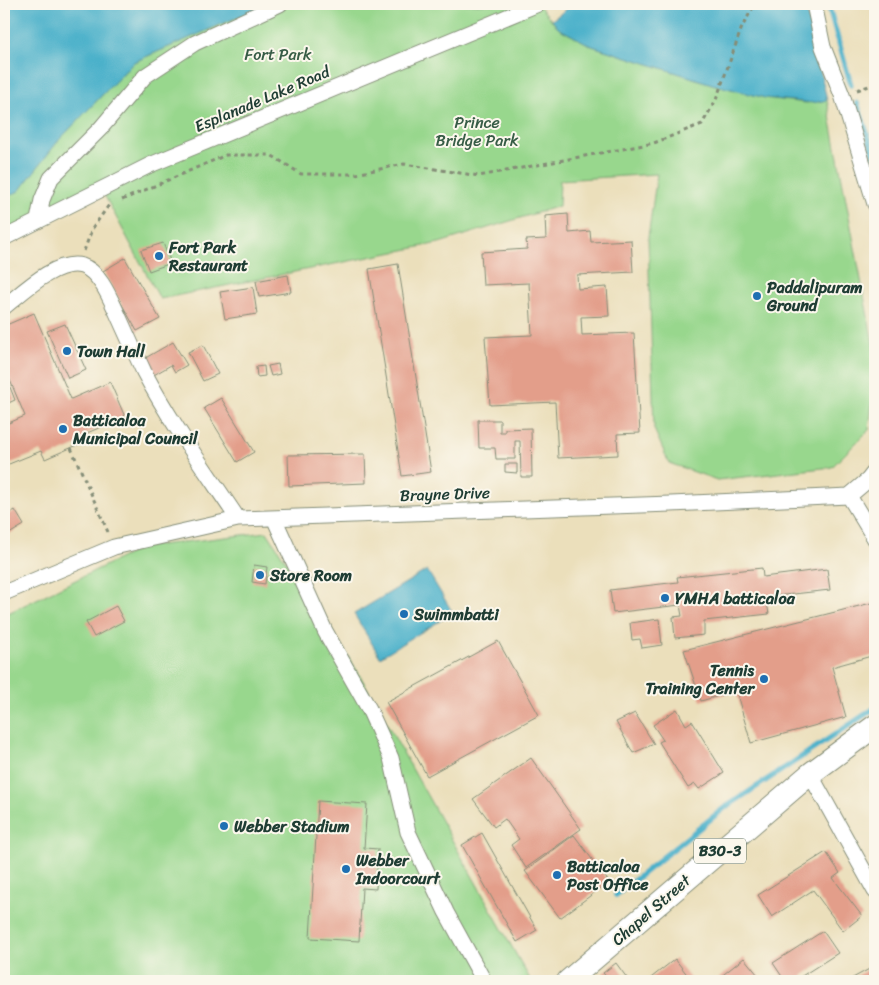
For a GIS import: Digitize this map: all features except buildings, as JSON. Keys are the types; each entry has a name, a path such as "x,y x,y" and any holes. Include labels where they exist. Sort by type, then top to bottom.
{"main road":[{"name":"Chapel Street","path":"568,981 810,774 875,726"}],"street":[{"path":"38,220 42,200 52,178 100,129 145,76 195,43 280,4"},
{"name":"Esplanade Lake Road","path":"4,238 150,165 538,4"},
{"path":"814,4 823,47 842,95 875,204"},
{"path":"4,307 41,278 59,267 80,265 92,270 109,296 145,372 175,424 238,519"},
{"path":"875,471 868,480 849,496 875,539"},
{"name":"Brayne Drive","path":"4,592 114,547 238,519 681,504 849,496"},
{"path":"274,518 325,631 369,709 392,758 408,832 446,912 484,981"},
{"path":"810,774 875,891"}],"path":[{"path":"80,265 92,229 108,206 226,155 271,155 301,174 356,174 404,164 479,176 654,143 702,124 716,100 742,27 754,4"},
{"path":"71,448 114,547"}],"green space":[{"path":"268,4 538,4 558,28 592,46 712,84 765,98 806,103 827,100 875,354 875,376 869,430 832,467 717,480 669,463 654,429 648,237 657,174 560,180 559,206 439,243 160,299 100,187 4,235 4,198 19,191 59,140 134,62"},
{"name":"Webber Stadium","path":"267,532 358,672 531,981 4,981 4,615 143,547"}],"water":[{"path":"4,4 268,4 134,62 59,140 19,191 4,198"},
{"path":"573,4 805,4 827,100 813,103 765,98 712,84 592,46 558,28 552,20"},
{"name":"Swimmbatti","path":"427,570 453,613 380,657 354,614"}],"waterway":[{"path":"828,4 851,85"},
{"path":"857,103 875,157"},
{"path":"616,895 723,809 875,708"}],"place":[{"name":"Fort Park Restaurant","path":"159,256"},
{"name":"Paddalipuram Ground","path":"757,296"},
{"name":"Town Hall","path":"67,351"},
{"name":"Batticaloa Municipal Council","path":"63,429"},
{"name":"Store Room","path":"260,575"},
{"name":"YMHA batticaloa","path":"665,598"},
{"name":"Swimmbatti","path":"404,614"},
{"name":"Tennis Training Center","path":"764,679"},
{"name":"Webber Stadium","path":"224,826"},
{"name":"Webber Indoorcourt","path":"346,869"},
{"name":"Batticaloa Post Office","path":"557,875"}],"park label":[{"name":"Fort Park","path":"278,54"},
{"name":"Prince Bridge Park","path":"477,131"}]}
